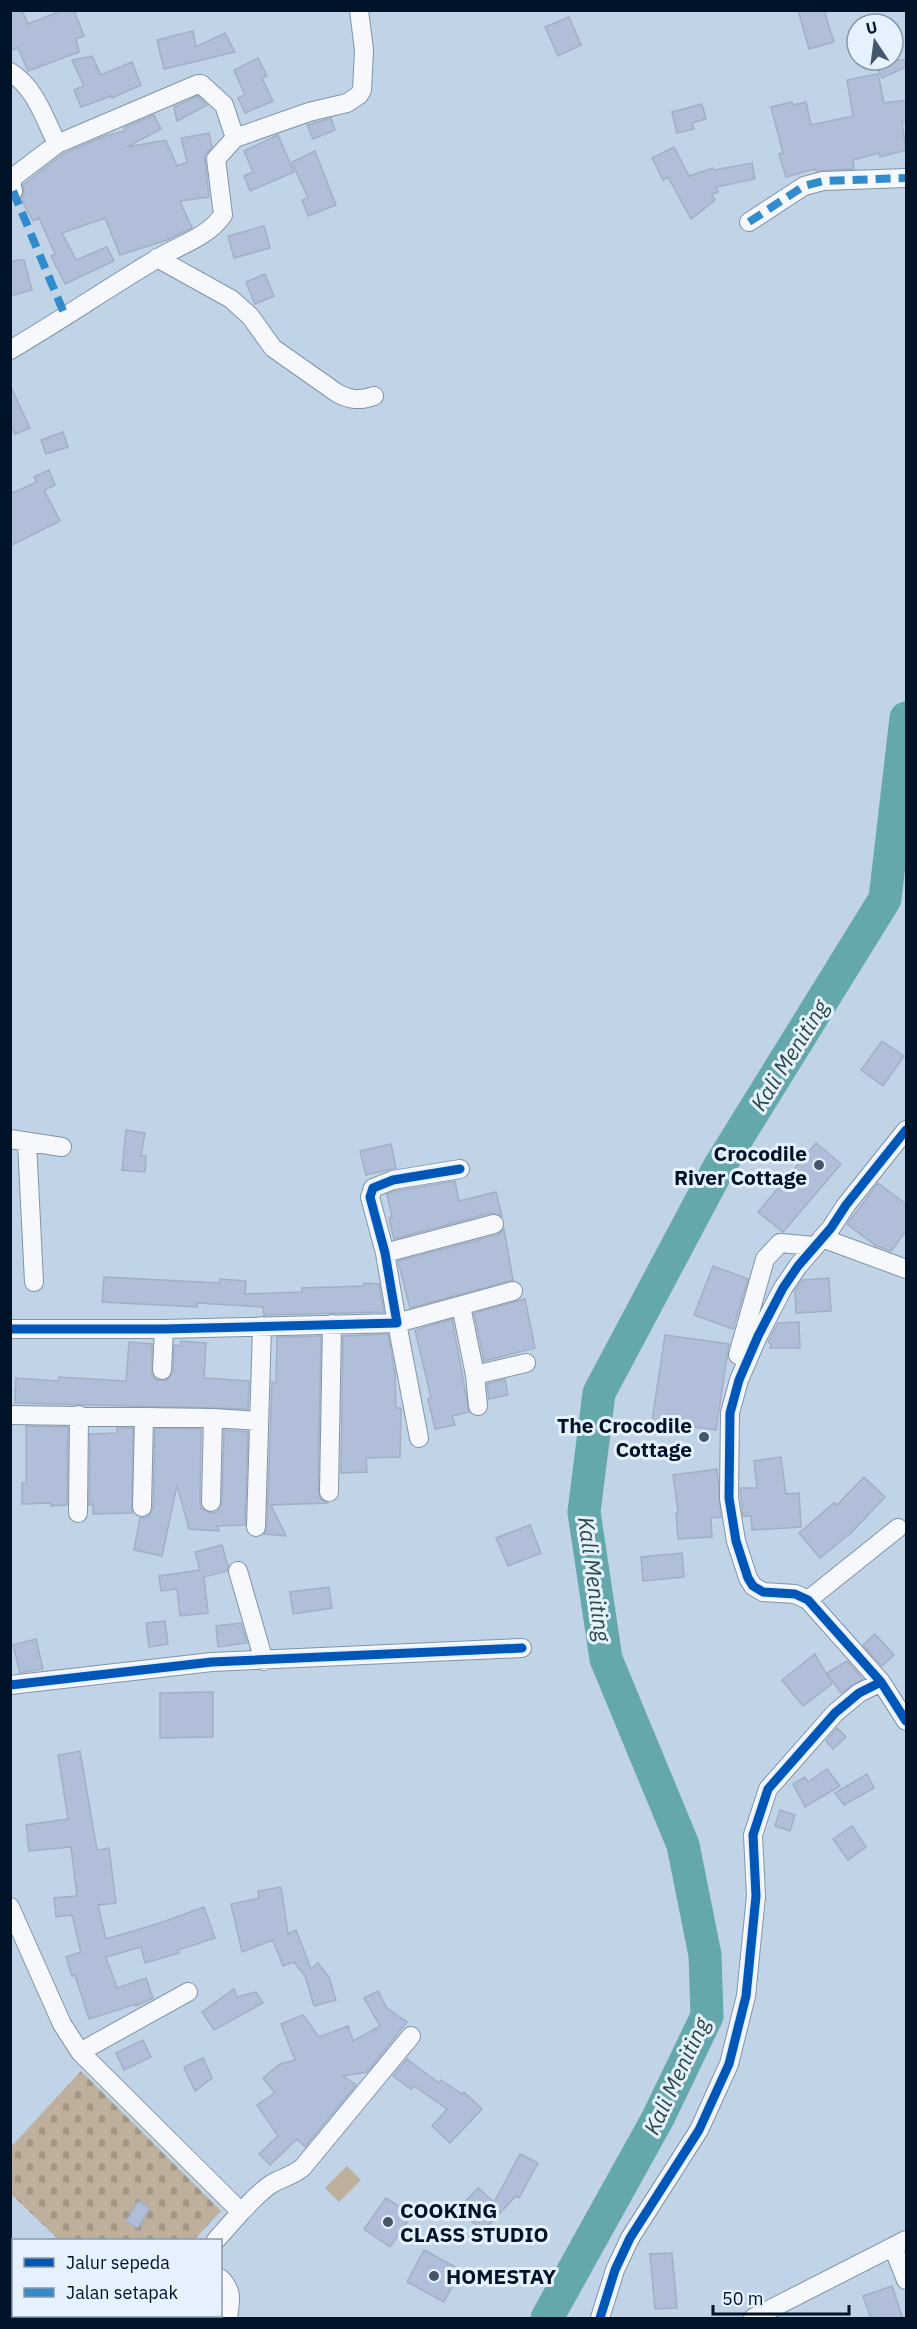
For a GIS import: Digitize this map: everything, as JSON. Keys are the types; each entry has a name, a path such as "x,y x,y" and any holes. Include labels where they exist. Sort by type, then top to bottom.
{"street":[{"path":"10,350 66,318 157,258 216,225 223,214 216,159 235,138 309,112 347,103 359,95 362,90 364,50 362,11"},
{"path":"10,72 19,77 31,92 57,144"},
{"path":"13,191 11,183 14,177 57,144 198,84 201,84 224,105 235,138"},
{"path":"748,222 804,186 816,182 906,178"},
{"path":"157,258 231,299 250,316 270,345 337,393 358,400 374,396"},
{"path":"906,1130 798,1266 774,1304 739,1380 730,1413 729,1453 730,1509 736,1541 748,1578 753,1586 763,1592 795,1594 808,1600 881,1682 906,1721"},
{"path":"34,1282 19,1140 62,1147"},
{"path":"419,1438 385,1253 370,1197 373,1188 393,1180 460,1169"},
{"path":"385,1253 494,1224"},
{"path":"738,1355 765,1259 780,1243 818,1242 906,1269"},
{"path":"10,1329 164,1329 397,1323 513,1291"},
{"path":"461,1306 475,1375 478,1406"},
{"path":"329,1492 332,1324"},
{"path":"256,1527 262,1326"},
{"path":"162,1370 164,1329"},
{"path":"475,1375 526,1363"},
{"path":"10,1415 213,1418 260,1421"},
{"path":"78,1513 79,1415"},
{"path":"142,1507 144,1418"},
{"path":"211,1502 213,1418"},
{"path":"808,1600 898,1528"},
{"path":"238,1571 264,1661"},
{"path":"10,1685 179,1665 522,1648"},
{"path":"600,2319 615,2270 630,2238 699,2130 729,2064 746,1996 756,1896 753,1835 768,1789 835,1713 860,1693 881,1682"},
{"path":"10,1906 58,2014 80,2052 241,2212"},
{"path":"80,2052 188,1992"},
{"path":"218,2239 262,2191 273,2183 297,2173 303,2167 411,2036"},
{"path":"753,2319 900,2244 906,2280"},
{"path":"222,2280 228,2286 231,2295 228,2319"}],"green space":[{"path":"81,2071 221,2211 195,2239 58,2239 11,2194 10,2148"},
{"path":"347,2166 361,2180 339,2202 325,2188"}],"building":[{"path":"10,10 22,10 28,24 63,10 74,10 84,36 76,39 79,52 28,71 18,48 10,51"},
{"path":"798,10 824,10 834,42 809,49"},
{"path":"569,17 581,45 558,56 545,27"},
{"path":"193,31 196,47 225,33 235,52 164,69 157,40"},
{"path":"92,56 101,75 132,62 141,85 112,98 111,96 81,107 74,90 84,86 72,60"},
{"path":"258,58 267,76 262,78 273,101 245,113 238,98 245,95 234,70"},
{"path":"879,72 895,72 882,78"},
{"path":"878,74 884,103 906,100 906,122 902,122 906,150 880,157 879,153 853,160 854,169 816,171 815,169 786,177 779,154 783,153 771,107 792,102 793,105 806,102 811,125 853,116 847,80"},
{"path":"198,96 207,105 177,121 174,107"},
{"path":"702,104 706,119 692,123 694,129 677,133 672,112"},
{"path":"154,115 161,129 127,147 166,140 177,166 187,162 181,138 209,133 212,147 205,155 205,160 209,197 180,201 192,228 167,240 120,255 105,218 62,233 76,260 107,247 114,261 65,284 51,256 55,254 39,218 33,221 21,199 24,194 23,185 63,154 105,136 125,131 124,128"},
{"path":"331,118 335,130 313,139 307,125"},
{"path":"278,135 294,172 250,191 244,176 253,172 244,151"},
{"path":"674,147 689,176 713,168 714,170 752,163 755,179 716,187 718,192 712,194 715,200 691,219 668,177 663,180 652,158"},
{"path":"315,151 336,205 308,216 302,200 308,198 292,162"},
{"path":"264,226 270,248 234,258 228,236"},
{"path":"24,260 32,290 10,296 10,262"},
{"path":"265,274 274,296 255,304 246,282"},
{"path":"10,385 30,428 15,434 10,423"},
{"path":"63,432 68,447 46,454 41,440"},
{"path":"49,470 55,485 44,490 60,521 10,546 10,494 37,482 34,477"},
{"path":"882,1041 904,1056 883,1086 861,1070"},
{"path":"126,1130 145,1133 141,1156 146,1156 145,1172 122,1170"},
{"path":"816,1143 841,1164 783,1232 758,1212"},
{"path":"391,1144 396,1168 366,1175 360,1151"},
{"path":"455,1181 459,1201 496,1192 502,1216 491,1213 394,1239 387,1194"},
{"path":"878,1183 906,1204 906,1231 891,1251 875,1245 847,1224"},
{"path":"504,1229 513,1280 410,1308 398,1261 497,1235"},
{"path":"713,1266 748,1279 733,1329 694,1315"},
{"path":"104,1277 220,1283 220,1279 246,1281 245,1294 302,1292 302,1288 379,1284 384,1312 264,1315 263,1307 197,1303 197,1307 102,1302"},
{"path":"829,1278 831,1311 796,1313 795,1291 802,1280"},
{"path":"525,1299 535,1348 484,1361 474,1313"},
{"path":"452,1319 469,1412 452,1416 455,1425 435,1429 428,1399 431,1398 415,1330"},
{"path":"799,1322 800,1348 770,1348 771,1344 768,1342 778,1323"},
{"path":"388,1334 395,1373 396,1408 401,1408 400,1457 366,1458 367,1472 341,1473 343,1336"},
{"path":"665,1335 729,1344 716,1430 652,1421"},
{"path":"321,1336 318,1492 320,1498 327,1503 271,1505 286,1536 264,1534 267,1527 272,1382 276,1383 277,1337"},
{"path":"181,1341 206,1343 204,1378 249,1381 248,1409 15,1403 16,1378 58,1381 59,1377 126,1381 129,1342 152,1344 152,1375 156,1380 167,1380 173,1371 174,1345 180,1346"},
{"path":"505,1379 508,1395 489,1399 487,1384"},
{"path":"26,1426 68,1427 67,1505 22,1504 22,1483 26,1483"},
{"path":"117,1428 133,1428 132,1513 93,1514 93,1504 89,1505 90,1434 117,1433"},
{"path":"155,1428 201,1429 200,1502 201,1508 210,1513 217,1512 222,1503 224,1430 248,1432 245,1525 217,1526 219,1531 189,1529 177,1485 162,1556 134,1550 140,1518 148,1517 153,1508"},
{"path":"781,1457 786,1494 799,1493 801,1527 752,1530 751,1516 743,1516 740,1488 757,1488 754,1461"},
{"path":"717,1469 721,1517 711,1518 712,1537 678,1539 676,1513 678,1512 673,1475"},
{"path":"864,1477 885,1497 852,1532 820,1558 799,1533 834,1503 837,1505"},
{"path":"530,1525 541,1553 508,1566 496,1538"},
{"path":"222,1545 228,1566 227,1571 204,1577 208,1613 180,1616 177,1589 161,1591 159,1576 200,1570 195,1552"},
{"path":"682,1553 684,1577 643,1581 641,1557"},
{"path":"329,1587 332,1608 293,1614 290,1592"},
{"path":"165,1621 168,1644 149,1647 146,1623"},
{"path":"241,1623 247,1643 218,1647 216,1626"},
{"path":"875,1634 894,1655 882,1666 863,1645"},
{"path":"36,1639 43,1669 20,1673 13,1645"},
{"path":"815,1654 832,1684 803,1706 782,1680"},
{"path":"847,1661 863,1679 841,1693 827,1673"},
{"path":"213,1692 213,1737 160,1738 160,1693"},
{"path":"837,1728 846,1737 833,1749 826,1741"},
{"path":"80,1751 97,1850 109,1848 116,1903 98,1905 106,1939 204,1907 215,1938 178,1950 179,1953 145,1963 141,1947 106,1957 117,1988 146,1978 153,1998 136,2006 136,2004 89,2019 75,1975 72,1976 66,1957 81,1952 72,1915 56,1917 54,1898 77,1896 71,1847 29,1851 26,1825 68,1819 58,1755"},
{"path":"827,1769 840,1786 805,1807 793,1784 805,1777 808,1782"},
{"path":"867,1774 874,1788 844,1805 835,1793"},
{"path":"780,1810 795,1815 790,1831 775,1826"},
{"path":"852,1826 866,1847 848,1860 833,1839"},
{"path":"281,1887 288,1934 296,1930 311,1969 318,1963 329,1977 336,2000 314,2006 305,1976 294,1962 283,1966 273,1940 242,1952 231,1904 259,1898 258,1891"},
{"path":"234,1989 237,1997 256,1992 263,2003 214,2030 202,2012"},
{"path":"378,1991 387,2008 407,2022 367,2072 343,2076 356,2085 305,2147 297,2139 270,2165 259,2154 278,2136 257,2105 275,2093 263,2078 280,2064 295,2060 281,2024 303,2015 319,2037 348,2026 353,2041 380,2026 364,1998"},
{"path":"143,2040 151,2057 124,2070 116,2053"},
{"path":"203,2058 212,2078 195,2091 184,2067"},
{"path":"407,2059 439,2083 441,2080 462,2094 464,2092 482,2109 450,2143 432,2126 447,2109 414,2086 411,2089 393,2076"},
{"path":"520,2154 538,2163 519,2198 516,2196 483,2231 458,2209 478,2188 494,2202"},
{"name":"COOKING CLASS STUDIO","path":"386,2198 412,2215 390,2247 364,2229"},
{"path":"138,2201 150,2208 138,2228 126,2221"},
{"name":"HOMESTAY","path":"424,2250 461,2270 444,2302 407,2282"},
{"path":"672,2253 677,2308 655,2309 650,2254"},
{"path":"892,2286 903,2319 871,2319 863,2296"}],"waterway":[{"name":"Kali Meniting","path":"547,2318 658,2118 707,2016 705,1955 683,1845 606,1659 584,1512 599,1393 718,1169 885,899 906,718"}],"marked path":[{"path":"749,222 804,186 823,181 906,178"},
{"path":"13,191 66,318"}],"cycle path":[{"path":"906,1130 846,1205 831,1228 798,1266 783,1288 758,1336 739,1380 730,1413 729,1498 736,1541 748,1578 753,1586 763,1592 795,1594 808,1600 881,1682 906,1721"},
{"path":"10,1329 164,1329 397,1323 385,1253 370,1197 373,1188 393,1180 460,1169"},
{"path":"10,1685 212,1662 522,1648"},
{"path":"600,2318 615,2270 630,2238 699,2130 729,2064 746,1996 756,1896 753,1835 768,1789 835,1713 859,1693 881,1682"}],"place":[{"name":"Crocodile River Cottage","path":"819,1165"},
{"name":"The Crocodile Cottage","path":"704,1437"},
{"name":"COOKING CLASS STUDIO","path":"388,2222"},
{"name":"HOMESTAY","path":"434,2276"}]}
